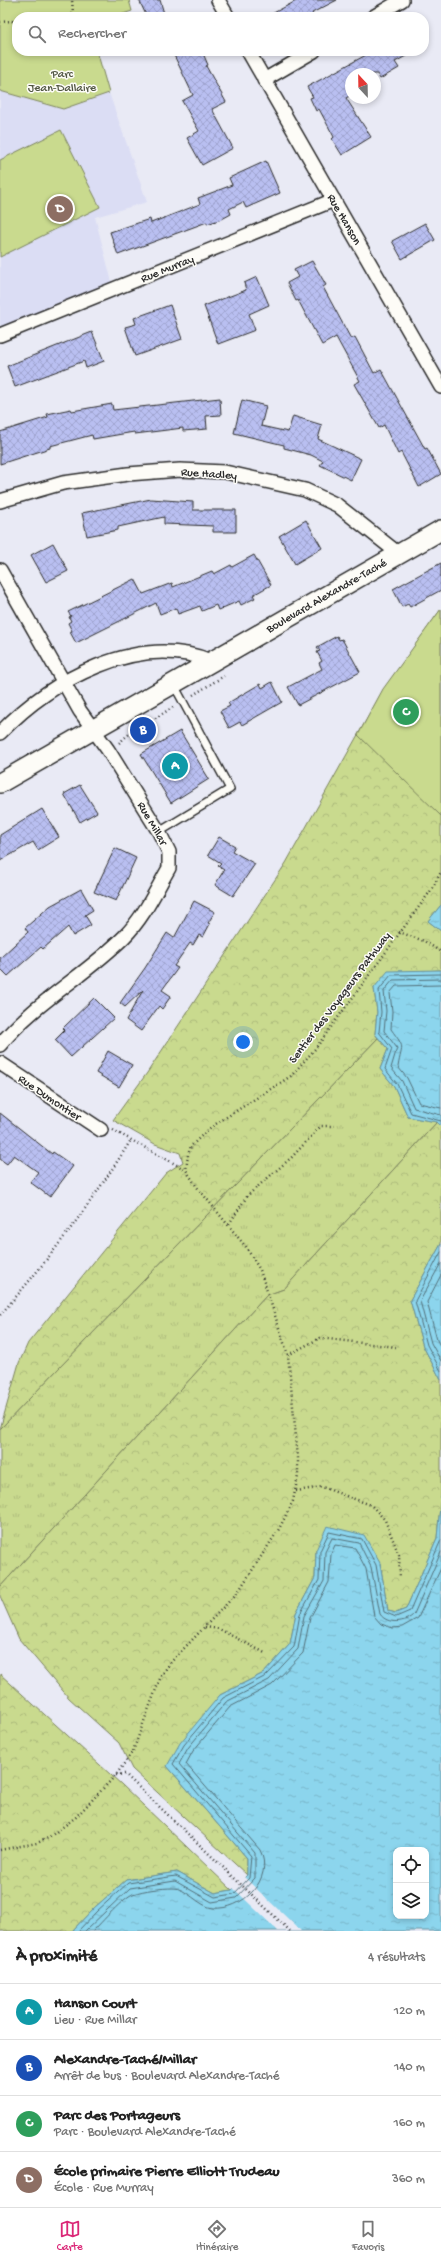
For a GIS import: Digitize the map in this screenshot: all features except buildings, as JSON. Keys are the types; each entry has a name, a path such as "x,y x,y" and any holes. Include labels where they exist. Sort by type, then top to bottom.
{"main road":[{"name":"Boulevard Alexandre-Taché","path":"0,783 441,530"}],"street":[{"path":"218,0 225,12"},
{"path":"382,12 402,0"},
{"name":"Rue Hanson","path":"251,56 441,387"},
{"path":"264,80 305,56"},
{"name":"Rue Murray","path":"0,335 334,200"},
{"name":"Rue Hadley","path":"0,501 63,483 128,474 180,470 225,472 305,490 337,505 399,554"},
{"name":"Rue Millar","path":"0,570 63,683 159,832 169,852 168,868 142,915 124,937 43,1003 0,1045"},
{"path":"0,733 46,694 63,683 117,659 136,654 174,652 193,654 211,661"},
{"name":"Rue Dumontier","path":"0,1063 101,1130"}],"lane":[{"path":"159,832 230,789 173,684"}],"path":[{"path":"72,0 73,12"},
{"path":"0,22 12,21"},
{"path":"120,743 128,734 230,673"},
{"name":"Sentier des Voyageurs Pathway","path":"186,1170 191,1146 211,1127 291,1076 315,1049 399,932 432,889 441,872"},
{"path":"399,932 424,941 441,952"},
{"path":"229,1224 248,1195 292,1157 321,1126 334,1126"},
{"path":"0,1850 37,1843 48,1838 76,1817 116,1775 133,1751 161,1676 171,1662 238,1592 279,1529 296,1491 298,1458 288,1355 260,1270 229,1224 197,1187 186,1170 112,1130 101,1130"},
{"path":"0,1315 32,1278 97,1195 131,1140"},
{"path":"288,1355 320,1338 396,1347"},
{"path":"296,1491 322,1487 371,1505 386,1520 399,1554 400,1578"},
{"path":"205,1627 219,1629 265,1653"},
{"path":"116,1775 125,1774 290,1931"}],"shaded area":[{"path":"0,91 63,109 109,93 147,202 95,217 114,290 0,335"}],"green space":[{"name":"Parc Jean-Dallaire","path":"0,0 129,0 132,11 129,12 12,12 12,56 98,56 109,93 63,109 0,91"},
{"path":"61,130 100,207 0,257 0,160"},
{"path":"441,609 441,905 428,921 441,931 441,970 423,971 374,988 377,1012 375,1034 378,1038 0,1429 19,1363 28,1343 166,1173 183,1162 180,1153 155,1144 113,1120 147,1073 286,863 383,690"},
{"path":"441,609 441,816 358,735 383,689"},
{"path":"378,1038 388,1049 380,1069 394,1086 408,1117 437,1122 284,1289 267,1295 0,1587 0,1429"},
{"path":"437,1122 441,1126 441,1244 410,1300 423,1346 441,1380 441,1496 437,1538 406,1609 396,1613 388,1611 380,1563 316,1550 315,1578 296,1613 290,1644 264,1673 220,1695 167,1766 247,1858 247,1875 132,1769 119,1743 69,1698 19,1639 0,1596 0,1587 267,1295 284,1289"},
{"path":"0,1674 122,1785 232,1890 215,1893 177,1872 126,1880 94,1908 72,1931 0,1931"}],"water":[{"path":"441,905 441,931 428,921"},
{"path":"441,970 441,1126 437,1122 408,1117 394,1086 380,1069 388,1049 375,1034 377,1012 374,988 388,971"},
{"path":"441,1244 441,1380 423,1346 410,1300"},
{"path":"441,1496 441,1931 72,1931 94,1908 126,1880 177,1872 215,1893 232,1890 247,1875 247,1858 167,1766 180,1743 220,1695 264,1673 290,1644 296,1613 315,1578 316,1550 327,1526 364,1535 380,1563 388,1611 396,1613 406,1609 437,1538"}],"pier":[{"path":"243,1876 301,1931 278,1931 232,1887"}],"place":[{"name":"École primaire Pierre Elliott Trudeau","path":"60,209"},
{"name":"Parc des Portageurs","path":"406,712"},
{"name":"Alexandre-Taché/Millar","path":"143,730"},
{"name":"Hanson Court","path":"175,766"}]}
